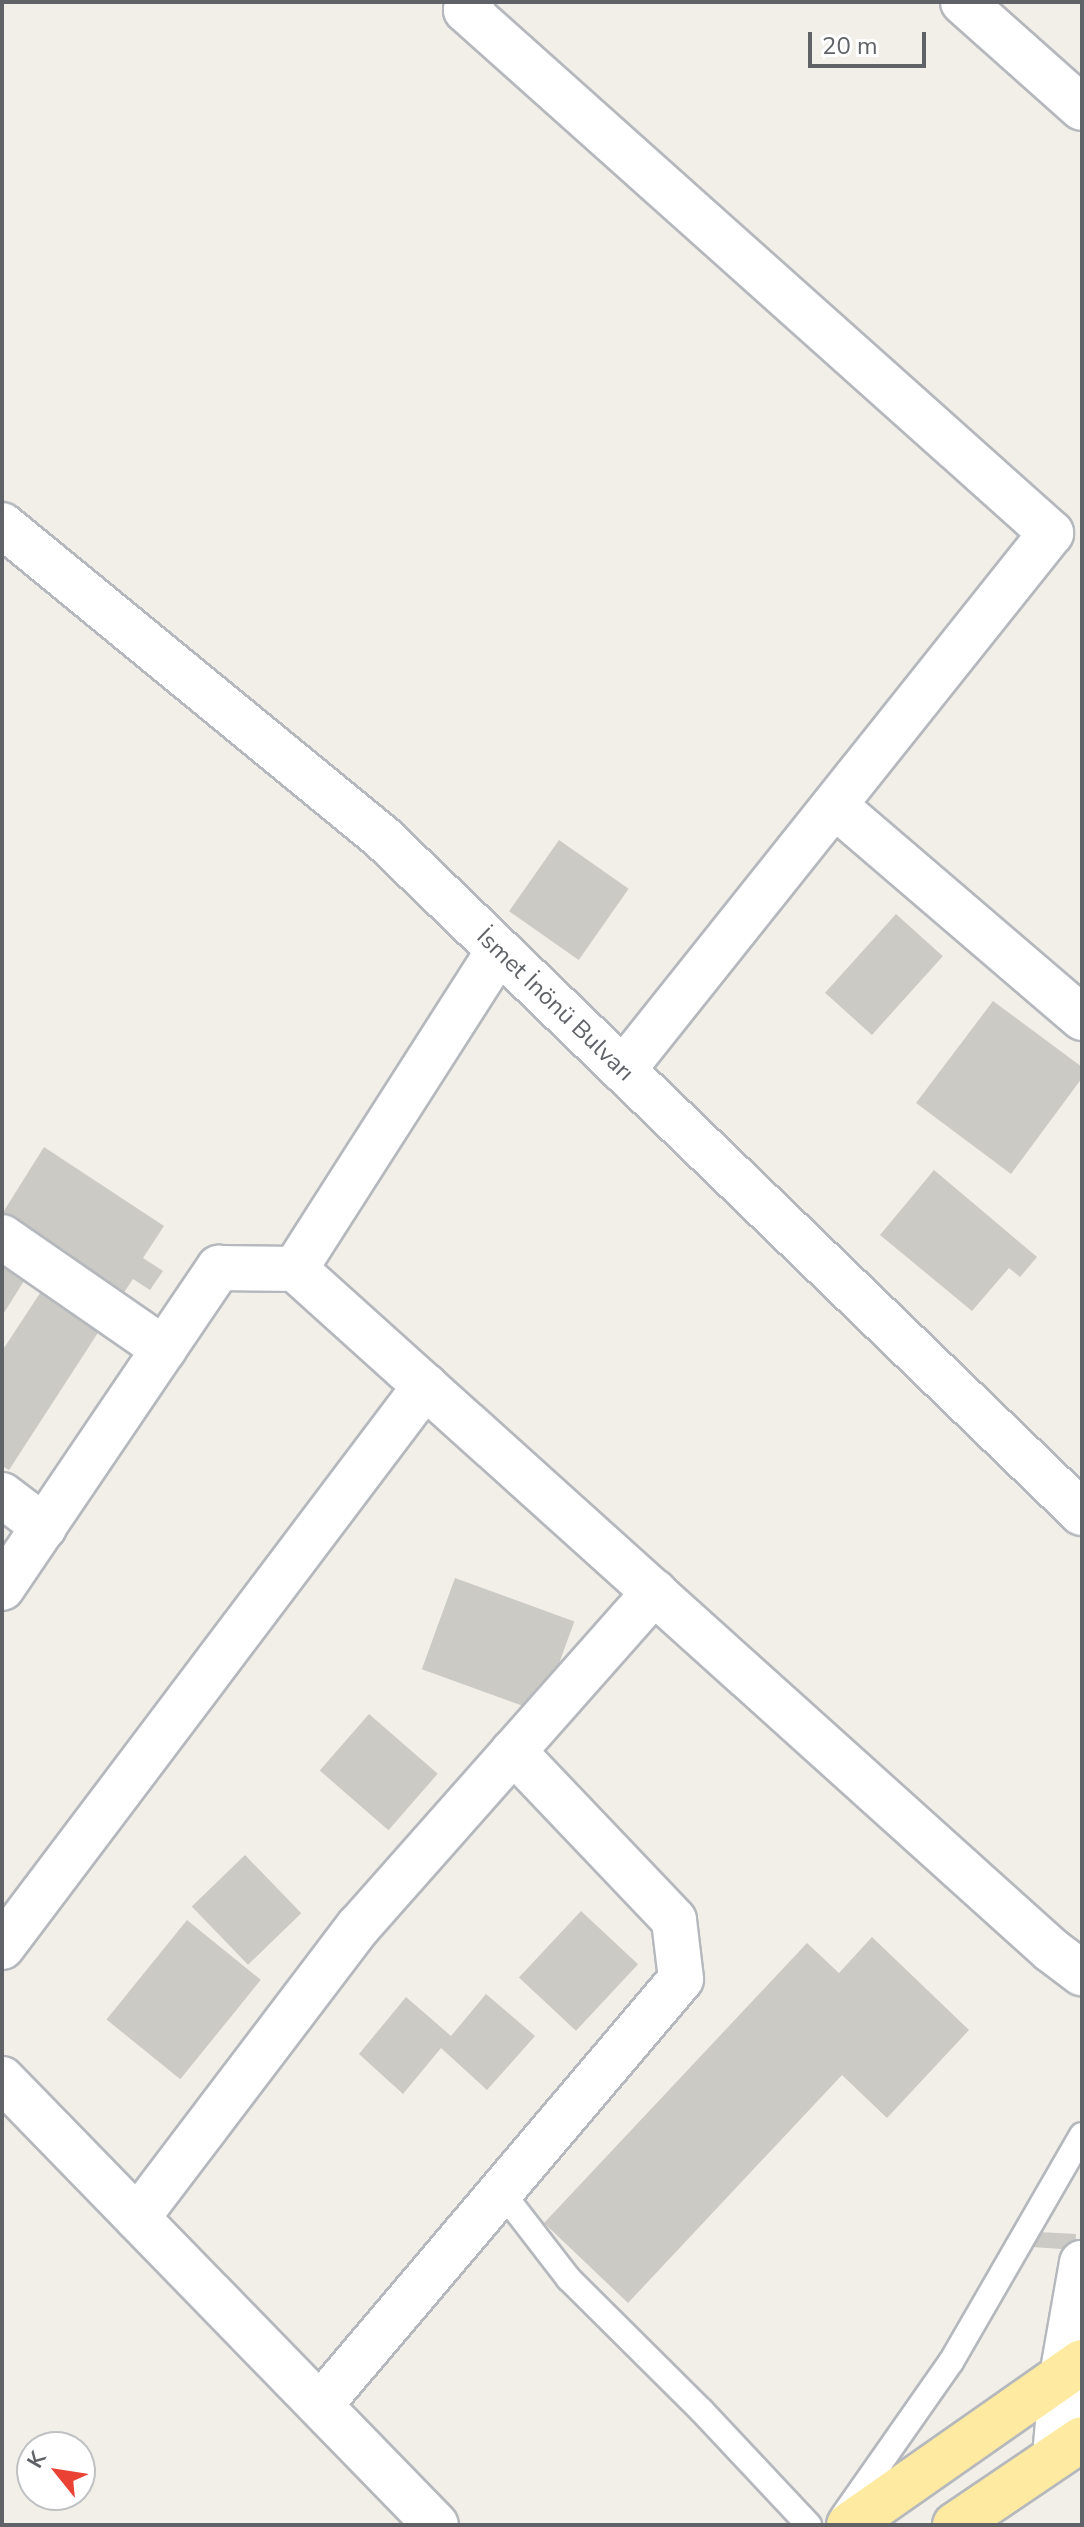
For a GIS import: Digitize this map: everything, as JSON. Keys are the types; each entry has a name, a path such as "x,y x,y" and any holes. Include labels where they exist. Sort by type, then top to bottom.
{"highway":[{"path":"849,2525 1072,2369"},
{"path":"955,2525 1068,2448"}],"street":[{"path":"472,2 466,10 1051,533 623,1070"},
{"path":"963,2 1082,108"},
{"name":"İsmet İnönü Bulvarı","path":"2,525 385,840 1082,1513"},
{"path":"835,806 1082,1018"},
{"path":"295,1269 498,951"},
{"path":"2,1237 164,1349"},
{"path":"2,1588 219,1268 295,1269 1051,1950 1082,1973"},
{"path":"2,1947 425,1386"},
{"path":"2,1495 44,1527"},
{"path":"137,2218 359,1926 654,1592"},
{"path":"320,2405 681,1979 674,1920 513,1751"},
{"path":"2,2079 436,2525"},
{"path":"1068,2448 1082,2263"}],"lane":[{"path":"837,2525 951,2362 1082,2135"},
{"path":"501,2191 569,2279 701,2410 809,2525"}],"building":[{"path":"559,840 629,889 579,960 509,911"},
{"path":"896,914 943,956 872,1035 825,993"},
{"path":"993,1001 1082,1067 1082,1078 1011,1174 916,1103"},
{"path":"44,1147 164,1226 143,1258 163,1271 150,1290 133,1279 123,1294 2,1214"},
{"path":"934,1170 1037,1257 1020,1277 1009,1268 972,1311 880,1235"},
{"path":"2,1255 29,1273 2,1316"},
{"path":"44,1287 103,1325 9,1470 2,1466 2,1351"},
{"path":"455,1578 574,1621 541,1713 422,1669"},
{"path":"369,1714 438,1774 388,1830 320,1771"},
{"path":"245,1855 301,1913 248,1965 192,1906"},
{"path":"581,1911 638,1964 576,2031 519,1978"},
{"path":"187,1920 261,1980 180,2079 106,2019"},
{"path":"872,1937 969,2030 887,2118 842,2075 628,2303 544,2223 807,1943 839,1973"},
{"path":"486,1994 535,2036 487,2090 441,2048 403,2094 359,2054 406,1997 451,2036"},
{"path":"1038,2232 1076,2234 1075,2250 1032,2247"}]}
